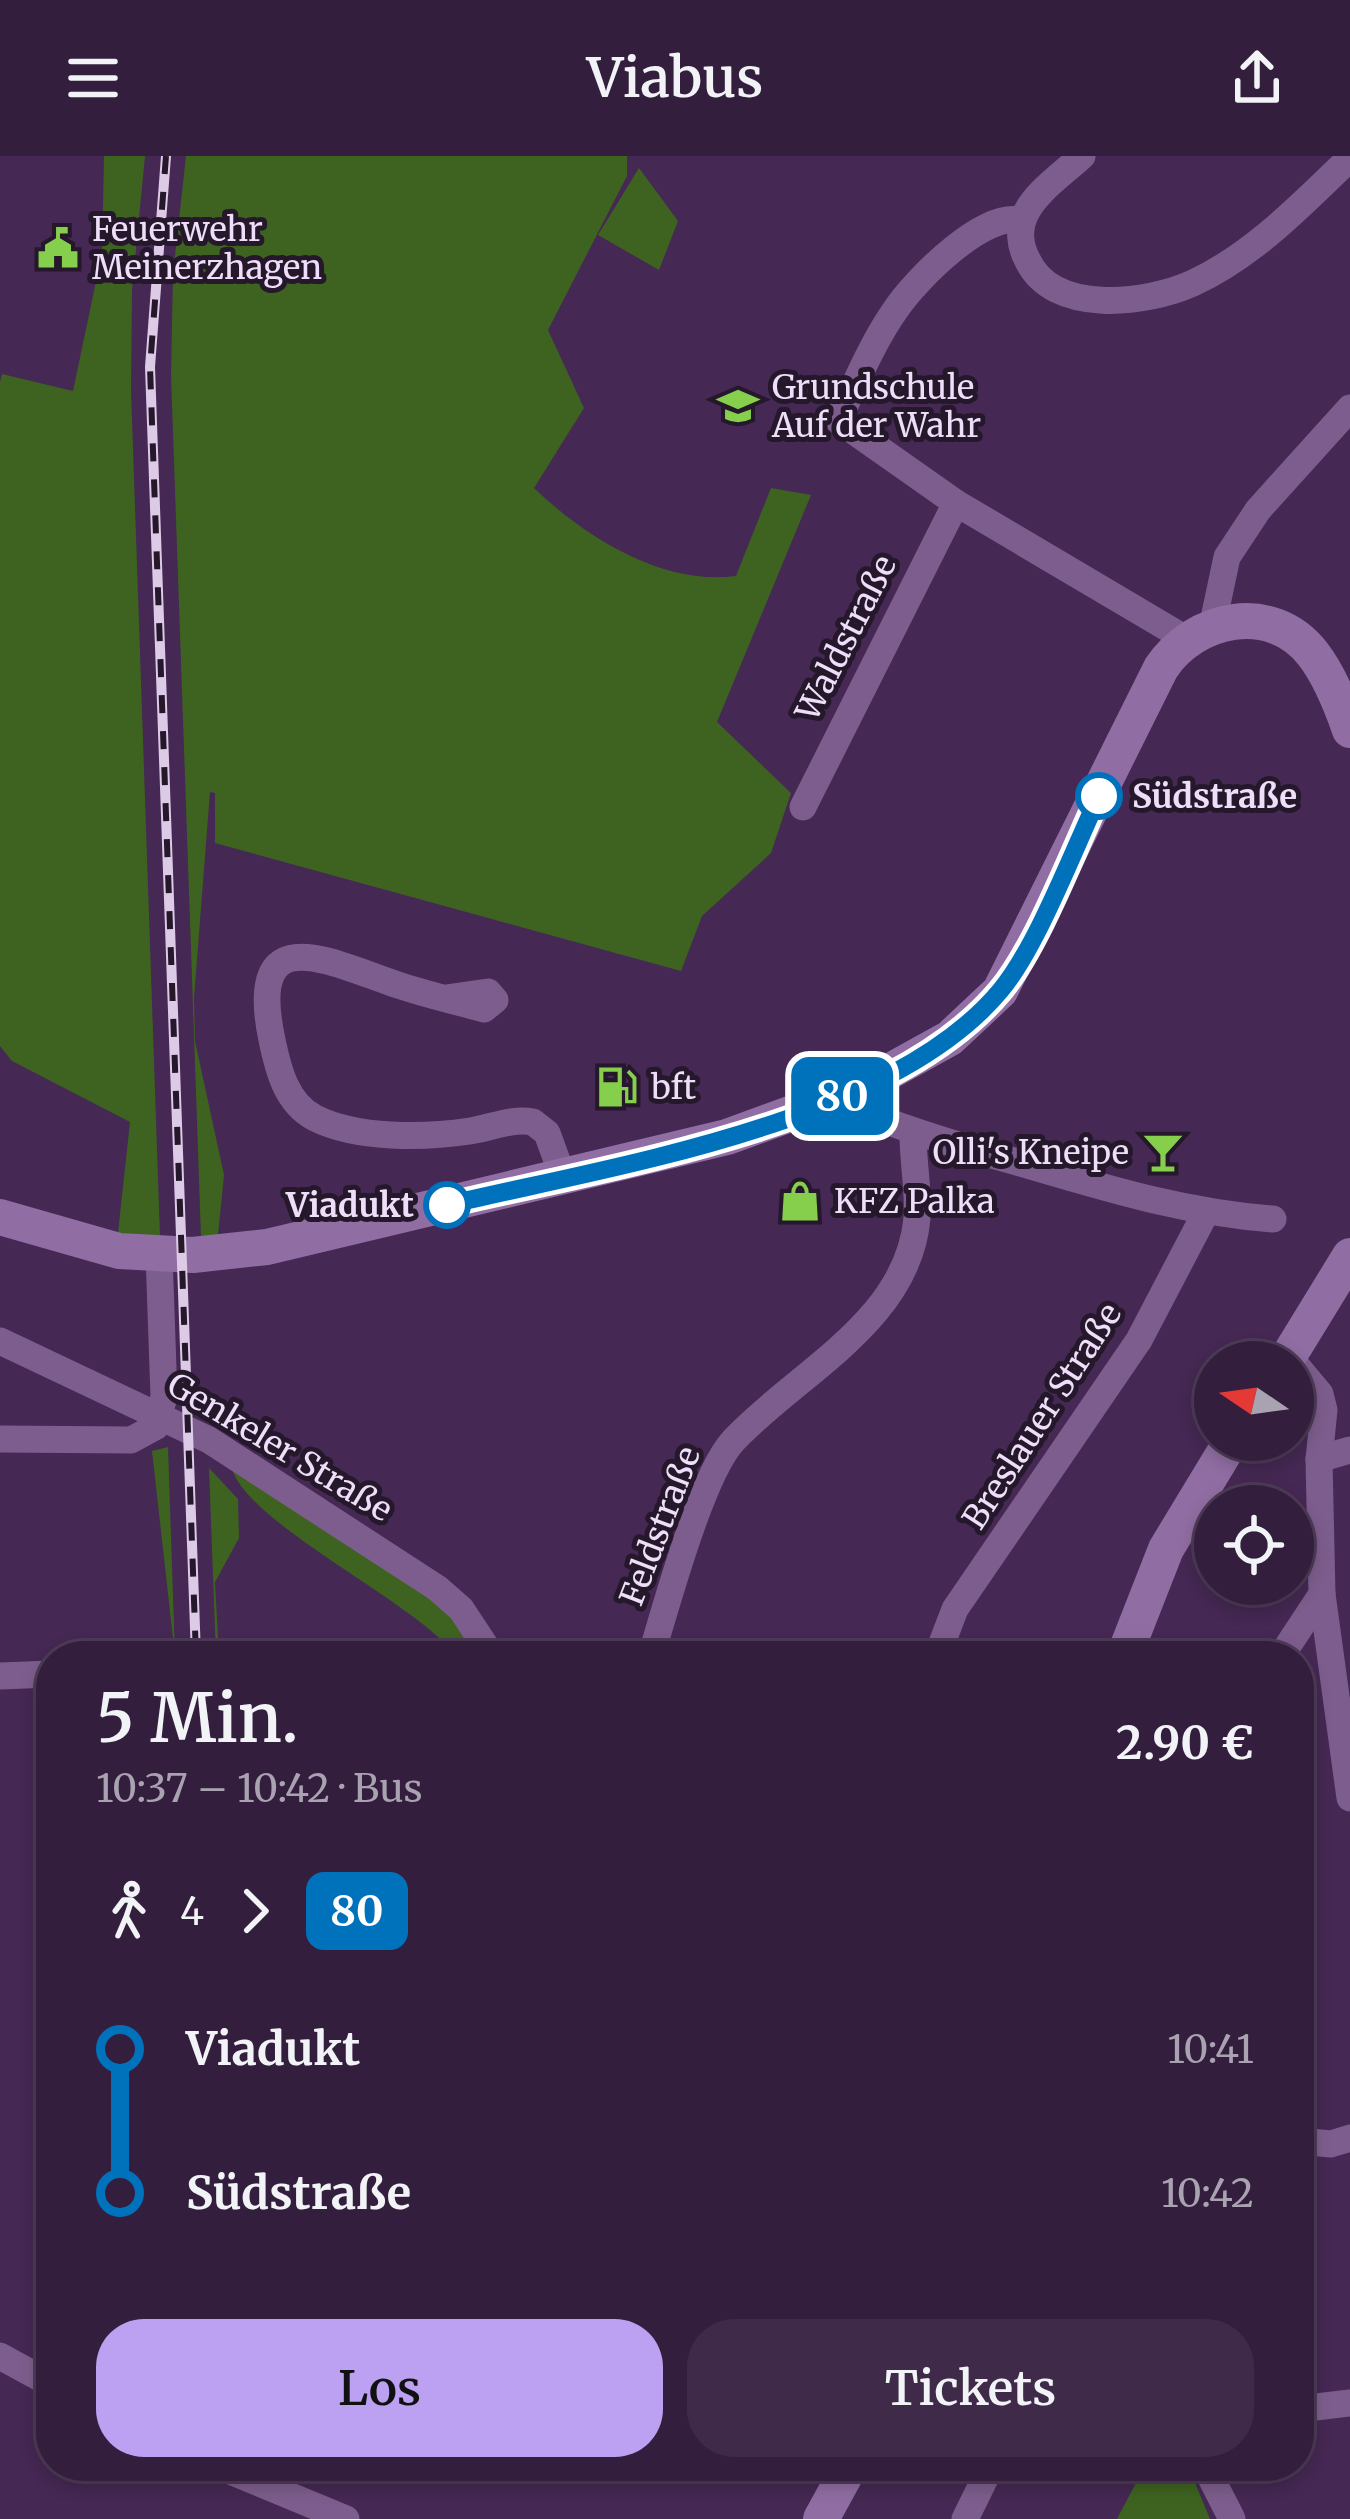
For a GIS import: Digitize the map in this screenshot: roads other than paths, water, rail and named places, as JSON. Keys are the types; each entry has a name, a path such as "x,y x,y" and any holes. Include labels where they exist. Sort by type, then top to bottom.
{"main road":[{"path":"0,1217 81,1244 159,1254 267,1247 727,1137 835,1100 915,1061 950,1038 1000,991 1161,668 1200,631 1270,626 1303,643 1326,675 1350,730"},
{"path":"1298,1341 1350,1256"},
{"path":"1302,1341 1350,1283"},
{"path":"1130,1641 1166,1549 1219,1461"},
{"path":"821,2519 842,2481"}],"street":[{"path":"1082,156 1034,201 1022,221 1022,248 1039,278 1088,297 1140,298 1193,283 1252,247 1350,158"},
{"path":"1022,221 996,220 946,257 902,301 838,419 956,503 1200,631 1226,557 1258,510 1350,408"},
{"name":"Waldstraße","path":"803,807 956,503"},
{"path":"446,998 333,958 314,955 283,964 267,984 265,1006 276,1061 294,1101 328,1123 398,1134 533,1122 547,1133 562,1178"},
{"path":"835,1100 913,1135 1205,1214 1273,1219"},
{"name":"Feldstraße","path":"656,1641 685,1546 730,1444 848,1342 909,1256 917,1216 913,1135"},
{"name":"Breslauer Straße","path":"943,1641 955,1609 1139,1340 1205,1214"},
{"path":"0,1439 131,1440 146,1436 161,1414 159,1254"},
{"name":"Genkeler Straße","path":"0,1341 161,1414 248,1463 437,1588 461,1609 482,1641"},
{"path":"1314,1391 1323,1402 1319,1459 1322,1594 1339,1667 1350,1798"},
{"path":"1319,1459 1350,1450"},
{"path":"1291,1641 1322,1594"},
{"path":"0,1676 36,1675"},
{"path":"0,2356 36,2376"},
{"path":"1314,2407 1350,2403"},
{"path":"254,2481 346,2519"},
{"path":"965,2519 984,2481"},
{"path":"1212,2481 1232,2519"}],"railway":[{"path":"166,156 150,367 195,1641"}],"place":[{"name":"Feuerwehr Meinerzhagen","path":"58,248"},
{"name":"Grundschule Auf der Wahr","path":"738,406"},
{"name":"Südstraße","path":"1099,796"},
{"name":"bft","path":"617,1087"},
{"name":"Olli's Kneipe","path":"1163,1152"},
{"name":"KFZ Palka","path":"800,1201"},
{"name":"Viadukt","path":"447,1205"}]}
